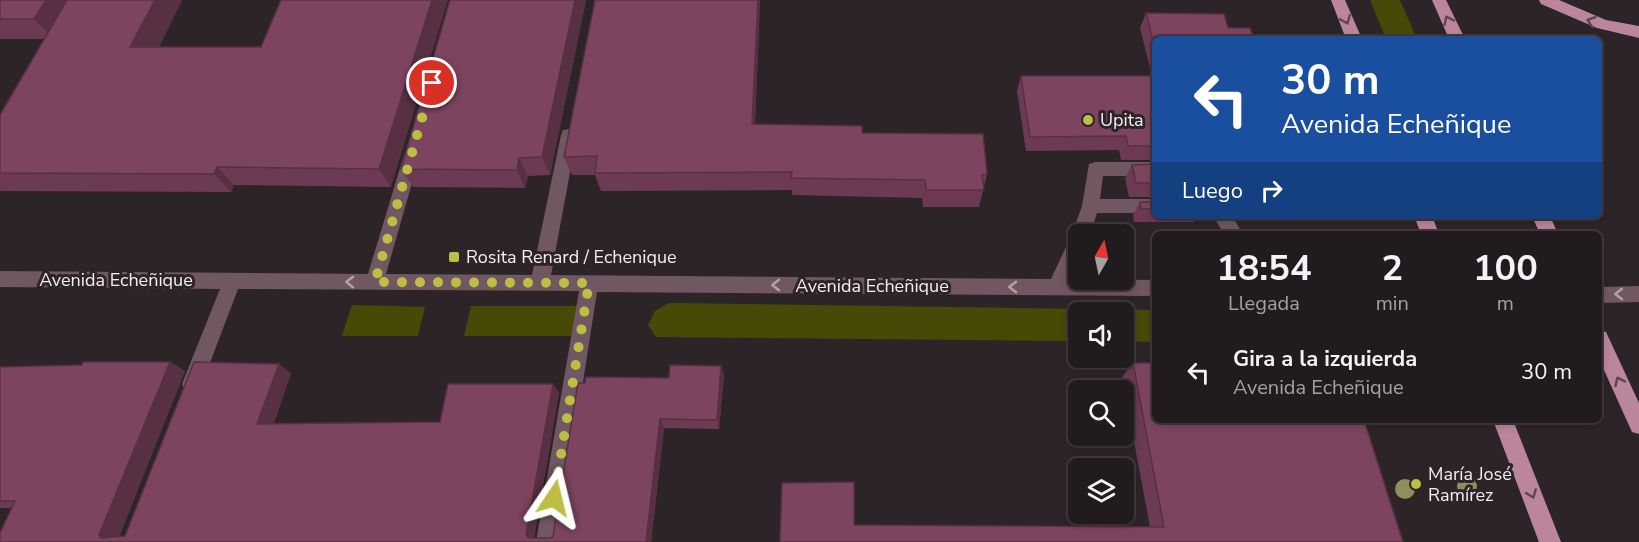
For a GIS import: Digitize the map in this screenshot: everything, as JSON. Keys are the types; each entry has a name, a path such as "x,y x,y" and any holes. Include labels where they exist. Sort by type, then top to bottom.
{"main road":[{"path":"1338,0 1353,36"},
{"path":"1439,0 1456,36"},
{"path":"1546,0 1582,18 1612,28 1639,32"},
{"path":"1602,345 1639,425"},
{"path":"1504,423 1550,542"}],"street":[{"path":"540,283 573,114"},
{"path":"375,282 416,140"},
{"path":"1085,224 1091,206 1095,169 1152,169"},
{"path":"1091,206 1152,206"},
{"path":"1056,287 1068,261"},
{"name":"Avenida Echeñique","path":"0,279 1152,288"},
{"path":"186,400 232,280"},
{"path":"546,542 589,283"},
{"path":"1602,295 1639,294"}],"shaded area":[{"path":"1370,0 1400,0 1416,36 1385,36"},
{"path":"669,303 1068,309 1068,341 656,337 648,325 655,311"},
{"path":"352,305 425,307 418,336 342,336"},
{"path":"471,306 577,306 573,336 464,336"},
{"path":"1134,310 1152,310 1152,342 1134,341"}],"building":[{"path":"0,0 46,0 34,19 0,19"},
{"path":"67,0 155,0 130,47 261,47 281,0 432,0 379,169 217,167 214,174 0,173 0,115"},
{"path":"450,0 575,0 542,157 519,158 517,170 401,169"},
{"path":"595,0 758,0 752,124 862,126 862,133 983,134 987,174 982,175 984,190 926,190 925,180 791,178 792,172 595,173 597,156 564,157"},
{"path":"1146,13 1224,14 1228,28 1250,28 1253,36 1152,36"},
{"name":"Upita","path":"1021,76 1152,76 1152,146 1128,146 1126,136 1030,137"},
{"path":"1152,164 1152,183 1136,183 1132,165"},
{"path":"1140,202 1152,202 1152,209 1141,209"},
{"path":"83,362 170,362 99,535 101,538 125,536 194,362 279,364 257,424 440,422 448,384 553,384 526,535 529,538 551,538 553,536 578,383 585,383 586,377 669,378 670,365 721,366 717,420 660,419 646,542 0,542 0,533 15,501 0,501 0,367 82,365"},
{"path":"1134,363 1152,363 1152,423 1365,423 1403,542 780,542 782,483 854,482 854,525 1164,527 1134,368"}],"place":[{"name":"Upita","path":"1088,120"},
{"name":"Rosita Renard / Echenique","path":"454,257"},
{"name":"María José Ramírez","path":"1416,484"}],"route":[{"path":"432,83 375,282 589,283 554,498"}]}
